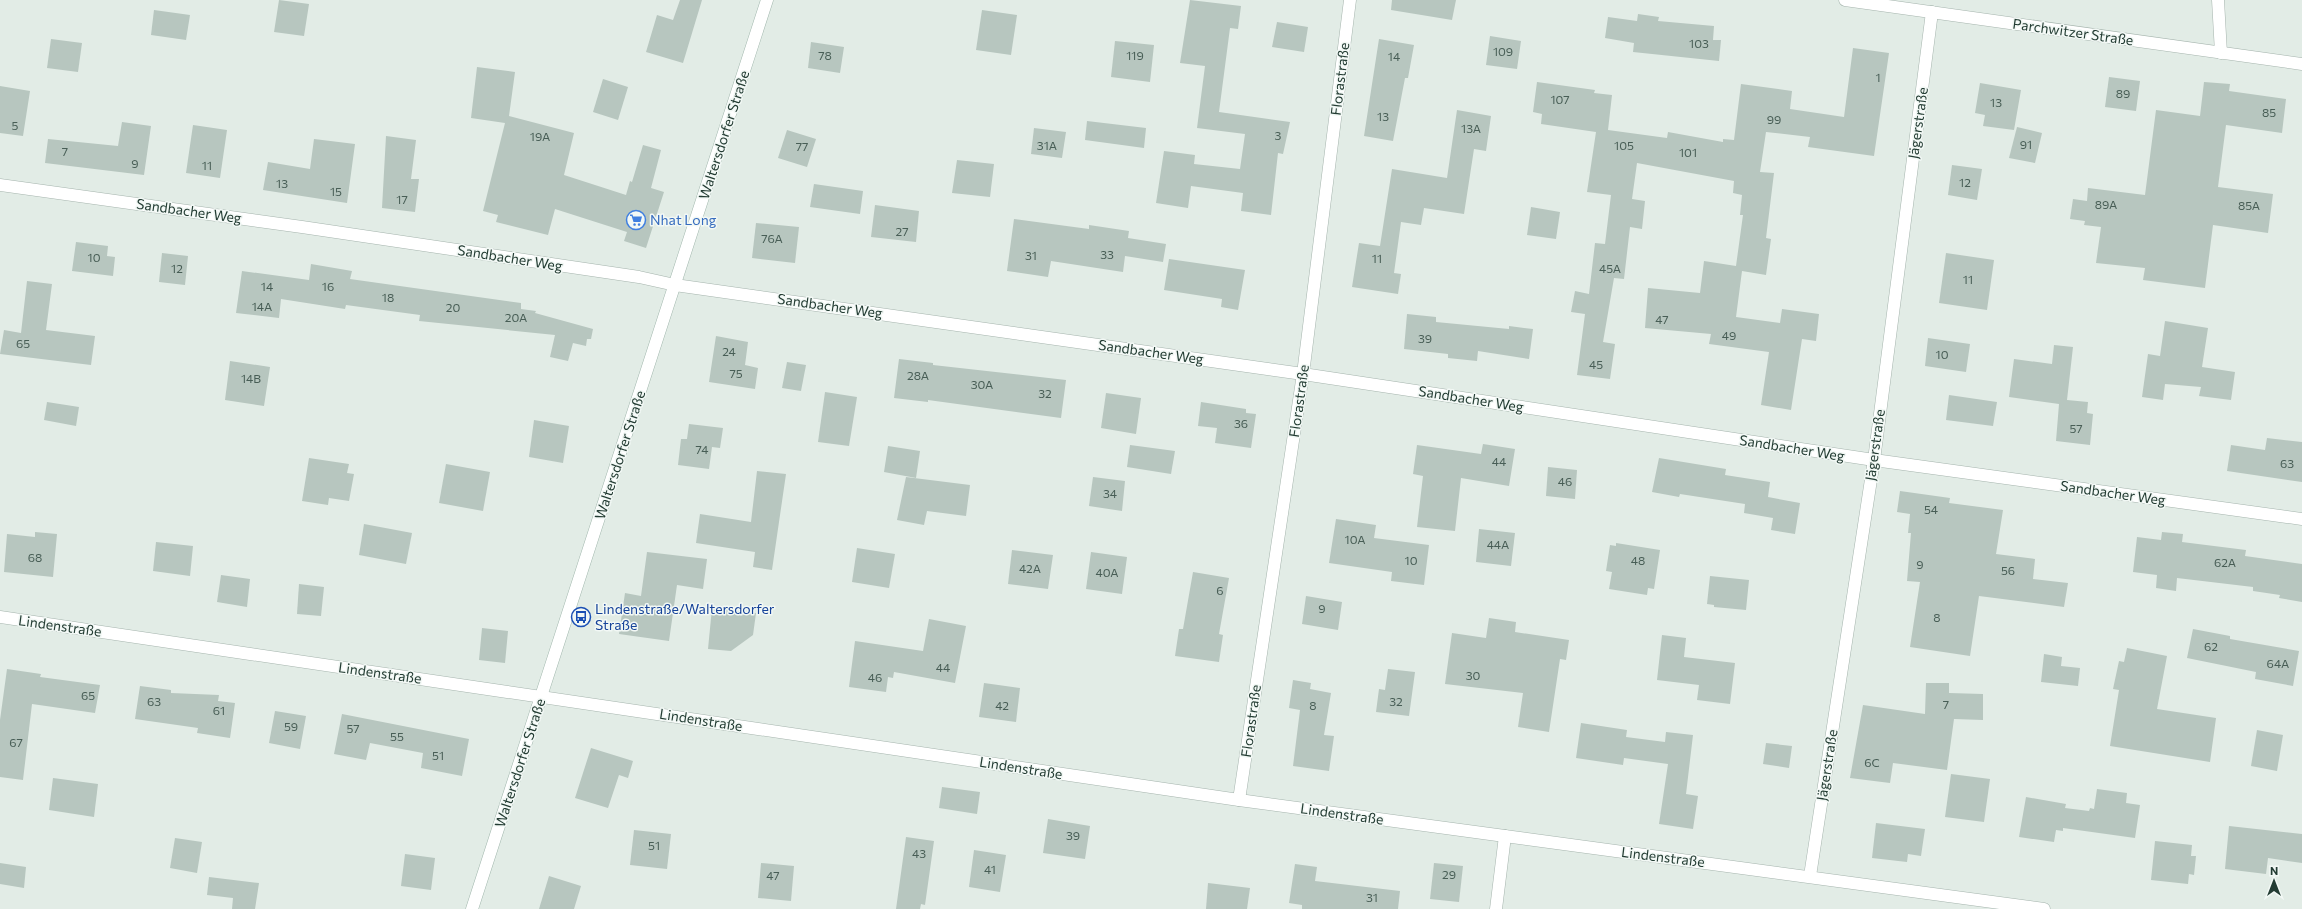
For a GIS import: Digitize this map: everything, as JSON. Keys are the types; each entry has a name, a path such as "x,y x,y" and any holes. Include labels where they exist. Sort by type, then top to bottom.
{"street":[{"name":"Waltersdorfer Straße","path":"472,909 676,285 767,0"},
{"name":"Florastraße","path":"1239,800 1303,374 1350,0"},
{"name":"Parchwitzer Straße","path":"1845,0 2302,64"},
{"path":"2218,0 2221,53"},
{"name":"Jägerstraße","path":"1810,876 1874,460 1932,12"},
{"name":"Sandbacher Weg","path":"0,185 317,229 639,277 676,285 1303,374 1874,460 2302,519"},
{"name":"Lindenstraße","path":"0,617 1239,800 1810,876 2044,909"},
{"path":"1496,909 1505,836"}],"building":[{"path":"279,0 309,4 304,36 274,32"},
{"path":"680,0 702,0 683,63 646,52 657,15 673,20"},
{"path":"1190,0 1241,6 1238,29 1230,28 1219,112 1290,122 1283,154 1278,153 1271,215 1241,211 1243,193 1191,186 1188,208 1156,203 1164,151 1195,155 1194,164 1240,169 1245,134 1197,128 1205,66 1180,63"},
{"path":"1392,0 1456,0 1452,20 1391,10"},
{"path":"154,10 190,15 186,40 151,35"},
{"path":"982,10 1017,15 1011,55 976,50"},
{"path":"1638,14 1659,17 1658,21 1714,26 1713,40 1721,40 1719,61 1633,52 1634,43 1605,38 1608,17 1637,21"},
{"path":"1277,22 1308,27 1304,52 1272,47"},
{"path":"1490,36 1521,41 1517,69 1486,65"},
{"path":"51,39 82,43 78,72 47,68"},
{"path":"1379,39 1414,45 1408,78 1405,78 1393,141 1364,136"},
{"path":"1115,41 1154,45 1150,82 1111,77"},
{"path":"811,42 844,47 840,73 808,68"},
{"path":"1853,48 1889,53 1874,156 1808,147 1810,137 1766,132 1760,172 1774,173 1766,238 1771,239 1766,275 1742,271 1736,317 1780,323 1782,309 1819,314 1816,341 1802,339 1791,410 1761,405 1769,352 1709,344 1711,334 1645,328 1648,288 1700,293 1704,261 1736,266 1743,215 1740,215 1742,195 1733,193 1734,181 1637,163 1632,199 1645,201 1642,229 1630,227 1624,279 1614,278 1603,342 1615,344 1610,379 1577,375 1585,314 1571,312 1575,291 1589,294 1595,243 1605,244 1611,195 1587,192 1596,132 1541,124 1542,114 1533,112 1537,82 1595,90 1594,93 1612,95 1608,130 1667,138 1668,132 1723,142 1723,139 1734,140 1741,84 1792,91 1790,109 1844,117"},
{"path":"477,67 515,72 509,116 574,133 564,175 626,195 630,181 632,182 643,145 661,150 651,188 664,192 646,248 624,241 627,232 555,209 548,235 496,222 498,215 483,211 505,123 471,118"},
{"path":"2109,77 2140,81 2136,111 2105,107"},
{"path":"603,79 628,87 618,120 593,112"},
{"path":"2204,82 2230,84 2229,91 2286,99 2282,133 2226,125 2218,187 2273,194 2268,233 2213,225 2205,288 2143,280 2145,268 2096,263 2101,227 2084,225 2085,221 2070,219 2073,199 2087,201 2088,188 2145,195 2156,110 2200,116"},
{"path":"1980,83 2021,90 2014,130 1983,126 1985,115 1975,113"},
{"path":"0,86 30,91 23,136 0,133"},
{"path":"1457,110 1491,116 1486,151 1474,149 1464,214 1424,208 1421,225 1401,222 1394,273 1401,274 1398,294 1352,287 1359,243 1380,246 1392,169 1447,178"},
{"path":"1087,121 1146,128 1144,148 1085,140"},
{"path":"122,122 151,126 144,175 45,163 48,139 118,146"},
{"path":"193,125 227,130 220,178 186,173"},
{"path":"2017,127 2042,133 2035,163 2009,158"},
{"path":"1034,128 1066,132 1062,158 1031,154"},
{"path":"787,130 816,139 807,167 778,158"},
{"path":"386,136 416,140 411,179 419,179 415,212 382,208"},
{"path":"314,139 355,144 347,203 263,190 268,162 310,169"},
{"path":"957,160 994,164 990,197 952,193"},
{"path":"1952,165 1982,169 1977,200 1948,195"},
{"path":"814,184 863,191 860,214 810,207"},
{"path":"875,205 919,211 916,242 871,237"},
{"path":"1531,207 1560,212 1556,239 1527,235"},
{"path":"1014,219 1089,229 1089,225 1129,231 1128,238 1166,244 1163,262 1125,256 1123,272 1051,261 1048,277 1007,271"},
{"path":"756,223 799,227 795,263 752,258"},
{"path":"76,242 108,246 107,256 115,257 113,276 72,271"},
{"path":"162,253 188,256 185,285 159,282"},
{"path":"1946,253 1994,260 1987,310 1939,303"},
{"path":"1169,259 1245,270 1238,310 1221,307 1222,299 1164,290"},
{"path":"311,264 352,271 350,279 521,303 521,309 536,311 535,313 593,329 591,339 587,339 586,346 573,343 568,361 550,357 555,335 419,321 420,315 346,305 345,309 281,299 279,318 236,313 242,271 309,280"},
{"path":"27,281 52,284 46,330 95,336 91,365 0,354 4,330 21,333"},
{"path":"1407,314 1436,317 1436,322 1509,329 1509,326 1533,329 1529,359 1478,351 1477,361 1448,358 1448,354 1404,349"},
{"path":"2165,321 2208,328 2202,367 2235,372 2231,400 2199,396 2201,387 2165,384 2163,400 2142,397 2148,354 2160,356"},
{"path":"716,336 748,342 745,365 758,368 755,389 709,382"},
{"path":"1928,338 1970,344 1966,372 1925,366"},
{"path":"2054,345 2073,347 2067,400 2088,402 2087,413 2093,414 2090,445 2056,441 2059,404 2009,397 2014,359 2052,364"},
{"path":"899,359 933,363 933,365 1066,380 1061,418 928,400 928,402 894,398"},
{"path":"230,361 270,367 264,406 225,400"},
{"path":"787,362 806,365 801,391 782,388"},
{"path":"825,392 857,397 849,446 818,442"},
{"path":"1106,393 1141,398 1136,434 1101,428"},
{"path":"1949,395 1997,402 1993,426 1946,420"},
{"path":"47,402 79,407 76,426 44,420"},
{"path":"1201,402 1246,409 1246,413 1256,414 1251,448 1215,443 1217,428 1198,426"},
{"path":"534,420 569,426 563,463 529,457"},
{"path":"689,424 723,428 720,448 712,447 709,469 678,465 681,439 687,439"},
{"path":"2267,438 2302,442 2302,482 2227,471 2231,445 2265,450"},
{"path":"1483,444 1515,449 1509,486 1461,478 1455,531 1417,527 1423,476 1413,474 1417,445 1481,454"},
{"path":"1130,445 1175,451 1171,474 1127,467"},
{"path":"888,446 920,451 916,478 884,472"},
{"path":"309,458 349,464 347,473 354,474 349,501 329,498 328,505 302,501"},
{"path":"1659,458 1726,469 1725,475 1770,482 1768,497 1800,503 1795,534 1771,530 1773,518 1744,513 1745,504 1680,494 1679,497 1652,492"},
{"path":"446,464 490,472 483,511 439,503"},
{"path":"1548,467 1577,470 1575,499 1546,496"},
{"path":"757,471 786,474 772,570 753,567 755,552 696,543 700,514 751,522"},
{"path":"906,477 970,485 966,516 927,511 924,525 897,520"},
{"path":"1093,477 1125,481 1122,511 1089,506"},
{"path":"1900,491 1950,498 1949,503 2003,510 1996,554 2035,559 2033,579 2068,583 2064,607 1979,596 1970,656 1910,647 1920,582 1907,581 1911,533 1908,533 1910,514 1897,512"},
{"path":"1336,519 1376,525 1374,538 1429,545 1424,585 1391,581 1392,572 1329,563"},
{"path":"364,524 412,533 406,564 359,555"},
{"path":"1479,529 1515,533 1511,566 1476,562"},
{"path":"35,532 57,534 53,577 4,572 7,534 35,537"},
{"path":"2162,532 2183,534 2182,542 2246,550 2245,556 2302,564 2302,602 2279,598 2280,595 2253,591 2253,587 2177,578 2176,591 2156,588 2157,575 2133,572 2137,537 2161,540"},
{"path":"156,542 193,546 190,576 153,571"},
{"path":"1616,543 1660,550 1654,589 1648,588 1647,595 1609,589 1612,572 1606,571 1610,545 1616,546"},
{"path":"857,548 895,554 889,588 852,582"},
{"path":"1012,550 1053,555 1048,589 1008,584"},
{"path":"647,552 707,559 703,589 677,585 669,641 619,634 625,593 641,596"},
{"path":"1091,552 1127,557 1122,594 1086,589"},
{"path":"1193,572 1229,578 1219,634 1223,635 1219,662 1175,656 1179,629 1183,629"},
{"path":"221,575 250,579 247,607 217,602"},
{"path":"1710,576 1749,580 1746,610 1714,607 1714,605 1707,604"},
{"path":"299,584 324,587 321,616 297,614"},
{"path":"1306,596 1342,602 1338,630 1302,624"},
{"path":"712,608 756,613 753,635 731,651 708,649"},
{"path":"1489,618 1516,622 1515,632 1569,640 1566,660 1560,659 1549,732 1518,727 1523,693 1445,684 1452,633 1486,638"},
{"path":"929,619 966,626 955,683 894,672 893,678 888,677 886,692 849,687 855,641 923,651"},
{"path":"482,628 508,631 505,663 479,660"},
{"path":"2193,629 2230,636 2230,639 2299,651 2293,686 2255,679 2256,672 2187,658"},
{"path":"1662,635 1686,638 1684,657 1735,663 1730,704 1697,700 1699,685 1657,680"},
{"path":"2127,648 2167,656 2157,709 2216,718 2210,762 2110,746 2119,690 2113,689 2119,661 2124,662"},
{"path":"2044,654 2062,657 2061,666 2080,668 2078,686 2041,682"},
{"path":"7,669 41,674 40,677 100,685 95,713 32,704 23,780 0,777 0,720"},
{"path":"1388,669 1415,672 1409,716 1376,712 1379,689 1385,690"},
{"path":"1293,680 1311,683 1310,689 1331,693 1324,735 1334,736 1329,771 1293,766 1300,710 1289,708"},
{"path":"984,683 1020,688 1016,722 979,717"},
{"path":"1926,683 1949,683 1949,693 1983,694 1983,720 1954,719 1947,770 1893,763 1890,783 1850,778 1863,705 1925,714"},
{"path":"140,686 171,690 171,693 219,695 218,701 235,703 230,738 197,733 198,728 135,719"},
{"path":"275,711 306,716 300,749 269,743"},
{"path":"342,714 469,739 462,776 421,768 423,753 370,743 366,760 334,754"},
{"path":"1581,723 1627,730 1626,737 1665,742 1666,732 1693,735 1686,794 1698,796 1693,829 1659,824 1668,764 1624,758 1623,765 1576,758"},
{"path":"2257,730 2283,735 2277,771 2251,766"},
{"path":"1766,743 1792,746 1789,768 1763,764"},
{"path":"591,748 633,761 628,778 619,775 608,808 575,798"},
{"path":"1951,774 1990,779 1984,822 1945,817"},
{"path":"53,778 98,784 94,817 49,810"},
{"path":"942,787 980,792 977,814 939,808"},
{"path":"2097,789 2127,793 2126,803 2140,805 2135,838 2063,828 2063,831 2056,830 2054,842 2019,837 2026,797 2066,804 2065,808 2089,811 2090,808 2094,809"},
{"path":"1048,819 1090,826 1085,859 1043,853"},
{"path":"1876,823 1925,829 1921,856 1908,854 1907,862 1872,858"},
{"path":"2229,826 2302,834 2302,863 2268,858 2266,874 2225,869"},
{"path":"634,830 671,834 667,869 630,865"},
{"path":"906,837 934,841 925,905 921,904 920,909 896,909"},
{"path":"175,838 202,842 197,873 170,868"},
{"path":"2155,841 2192,845 2191,856 2196,856 2194,875 2189,874 2188,884 2151,880"},
{"path":"974,850 1006,855 1000,892 969,887"},
{"path":"405,854 435,858 431,890 401,886"},
{"path":"0,863 26,867 24,888 0,884"},
{"path":"761,863 794,866 791,901 758,898"},
{"path":"1434,863 1463,866 1459,902 1430,899"},
{"path":"1295,864 1317,867 1315,881 1400,891 1398,909 1302,909 1302,905 1289,903"},
{"path":"549,876 581,886 574,909 539,909"},
{"path":"209,877 259,883 255,909 232,909 233,898 207,895"},
{"path":"1208,883 1250,888 1247,909 1206,909"}],"place":[{"name":"Nhat Long","path":"636,220"},
{"name":"Lindenstraße/Waltersdorfer Straße","path":"581,617"}]}
